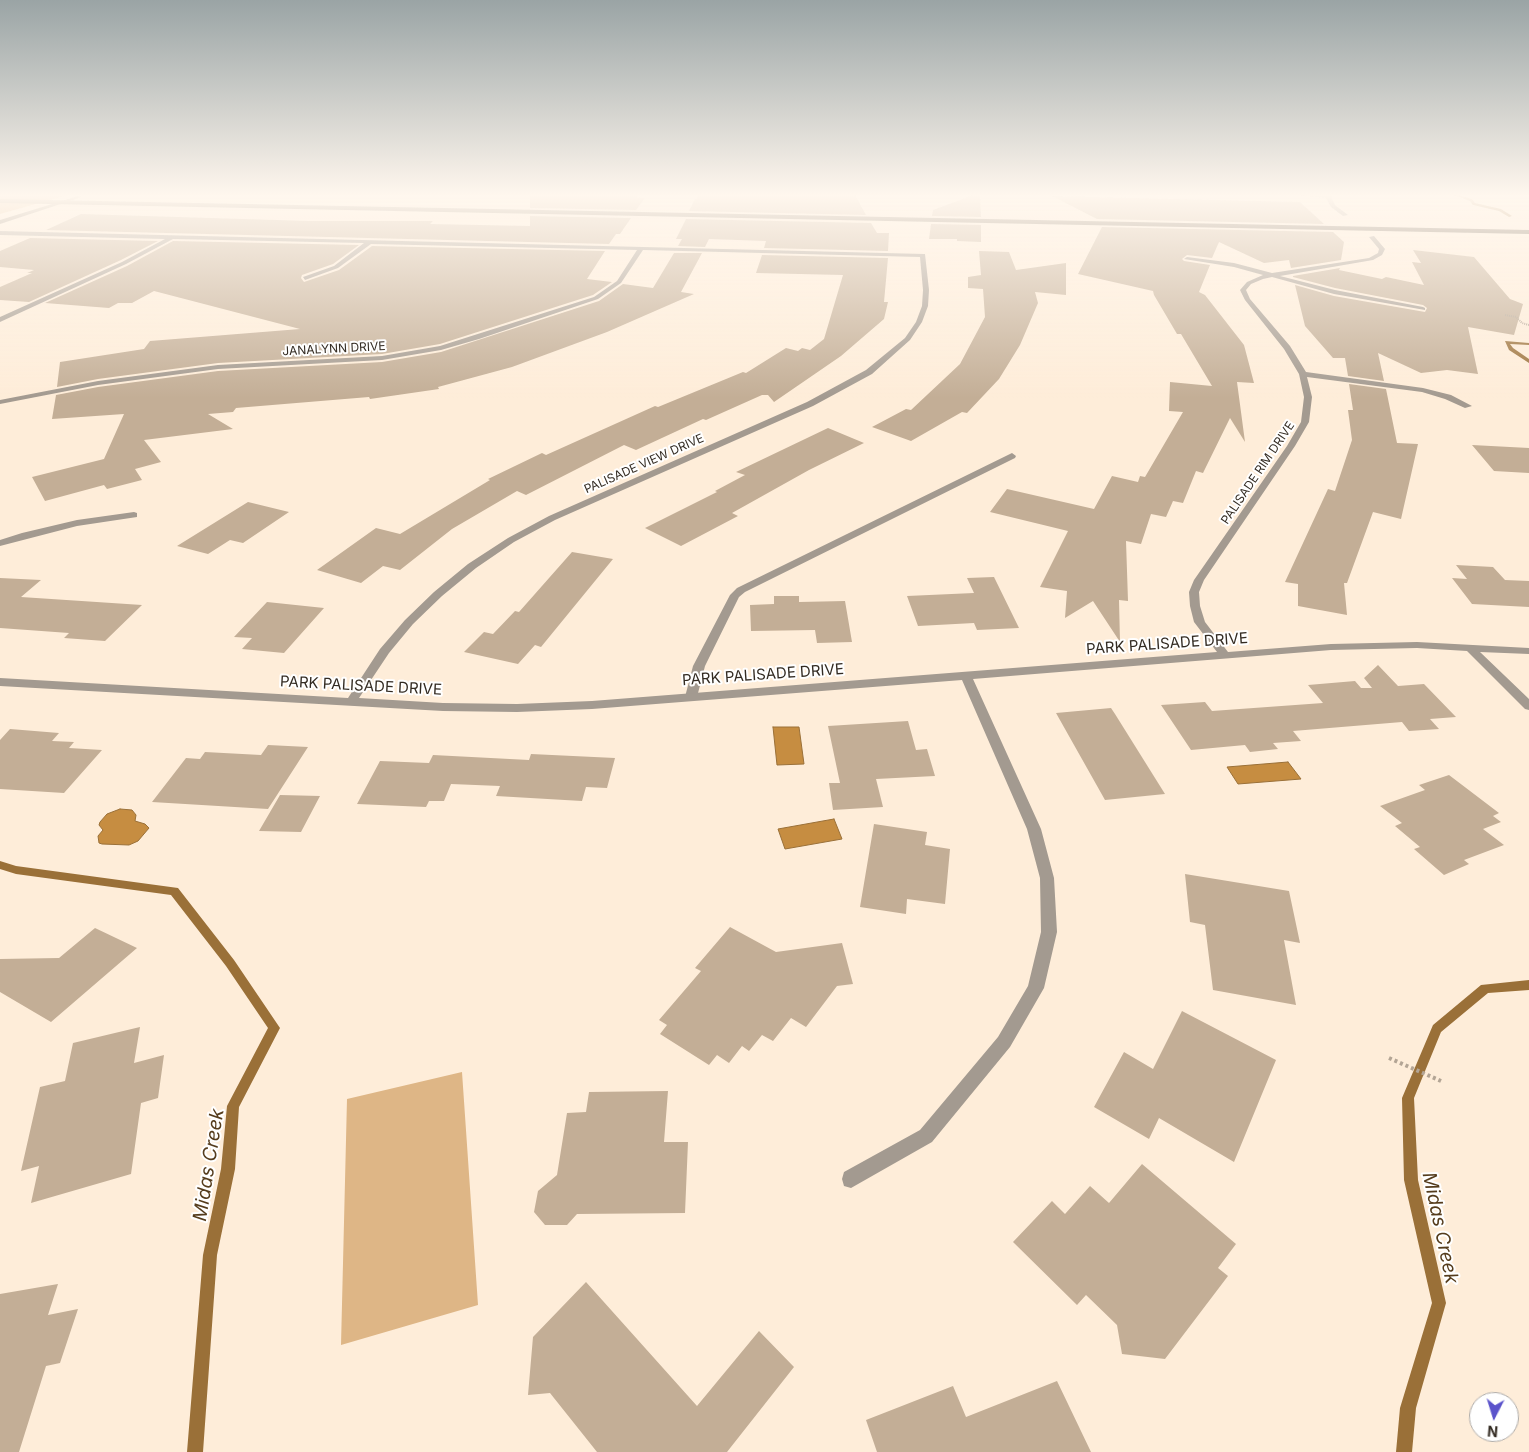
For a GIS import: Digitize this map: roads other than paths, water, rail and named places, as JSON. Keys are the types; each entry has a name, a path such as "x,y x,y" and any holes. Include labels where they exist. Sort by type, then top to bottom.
{"street":[{"path":"0,320 125,263"},
{"path":"305,278 336,267 342,263"},
{"name":"JANALYNN DRIVE","path":"0,402 83,385 218,367 357,360 442,348 596,298 619,282 631,263"},
{"name":"PALISADE VIEW DRIVE","path":"351,702 384,651 409,622 465,571 511,540 552,518 818,400 869,372 890,356 908,339 919,322 925,306 924,263"},
{"path":"1217,263 1275,275 1327,290 1423,309"},
{"name":"PALISADE RIM DRIVE","path":"1225,656 1200,622 1195,606 1194,592 1198,580 1306,422 1308,397 1303,374 1287,348 1244,294 1246,286 1254,280 1275,275 1348,263"},
{"path":"1303,374 1423,390 1448,397 1468,406"},
{"path":"691,697 699,666 735,595 1012,456"},
{"path":"0,543 25,535 78,523 134,515"},
{"name":"PARK PALISADE DRIVE","path":"0,682 443,707 517,708 592,705 1364,646 1529,651"},
{"path":"1470,648 1529,706"},
{"path":"851,1179 926,1136 1004,1042 1036,988 1049,932 1047,878 1034,829 966,676"}],"waterway":[{"name":"Midas Creek","path":"1529,344 1507,342 1511,349 1529,361"},
{"name":"Midas Creek","path":"0,865 16,870 174,891 230,963 274,1028 233,1106 228,1169 210,1255 195,1452"},
{"name":"Midas Creek","path":"1404,1452 1408,1408 1439,1303 1411,1180 1408,1098 1437,1029 1485,988 1529,985"}]}
